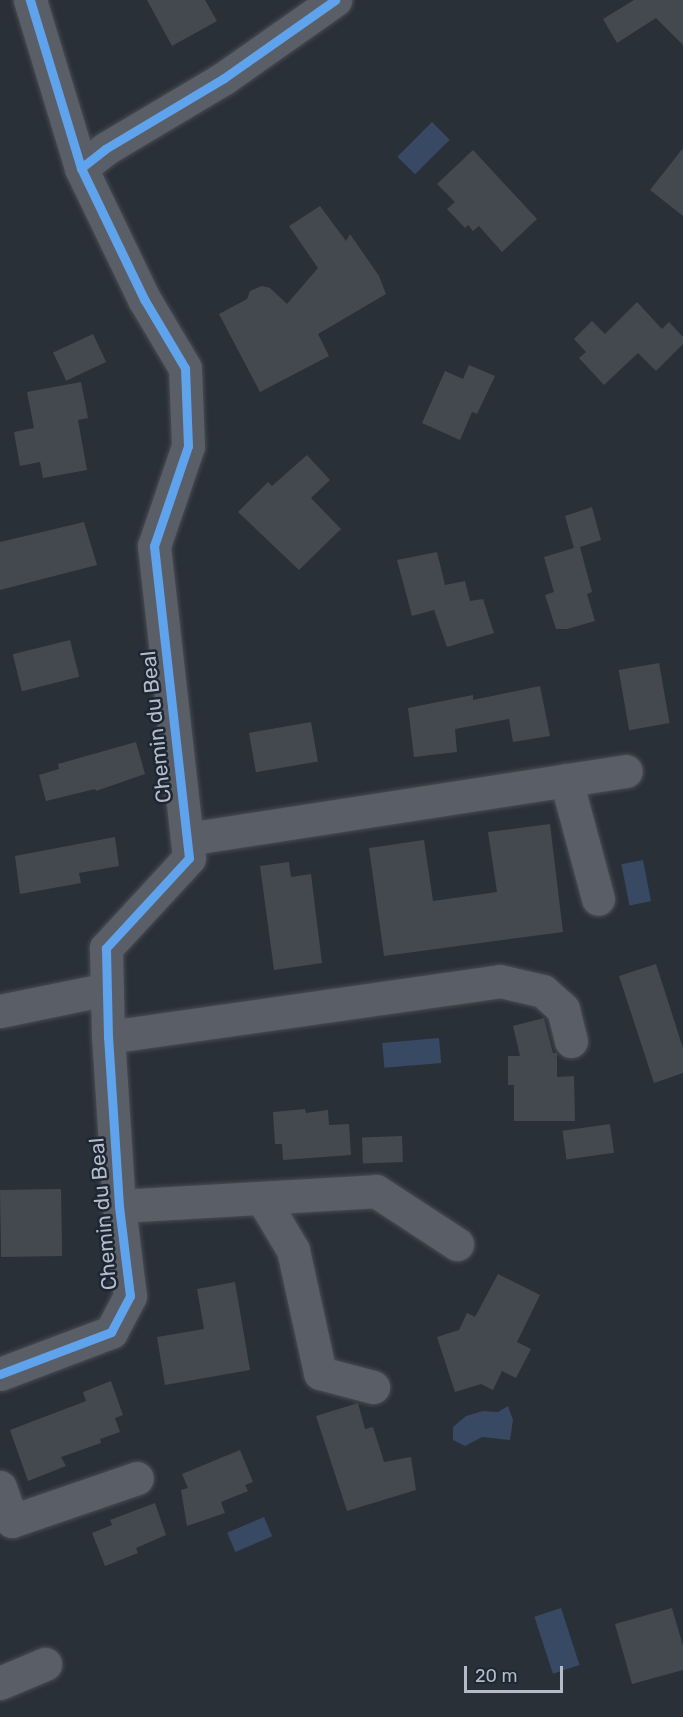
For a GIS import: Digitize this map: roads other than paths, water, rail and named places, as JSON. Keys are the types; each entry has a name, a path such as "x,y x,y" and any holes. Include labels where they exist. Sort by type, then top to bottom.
{"street":[{"name":"Chemin du Beal","path":"0,1374 111,1332 130,1296 119,1206 108,1037 106,948 189,858 154,546 189,446 185,368 144,299 81,168 30,0"},
{"path":"81,168 105,149 224,78 335,0"},
{"path":"187,839 626,771"},
{"path":"566,780 598,899"},
{"path":"108,1037 500,981 543,991 564,1008 571,1041"},
{"path":"0,1011 107,989"},
{"path":"119,1206 376,1191 457,1244"},
{"path":"262,1198 293,1250 320,1373 373,1387"},
{"path":"0,1487 12,1521 137,1478"},
{"path":"0,1683 45,1664"}],"water":[{"path":"432,122 450,140 415,174 397,157"},
{"path":"643,860 651,901 629,905 621,864"},
{"path":"439,1038 441,1063 384,1068 382,1043"},
{"path":"508,1406 513,1420 510,1440 482,1437 465,1446 453,1440 453,1427 466,1416 483,1411 498,1412"},
{"path":"264,1517 272,1536 235,1552 227,1533"},
{"path":"561,1608 580,1665 553,1674 534,1617"}]}
